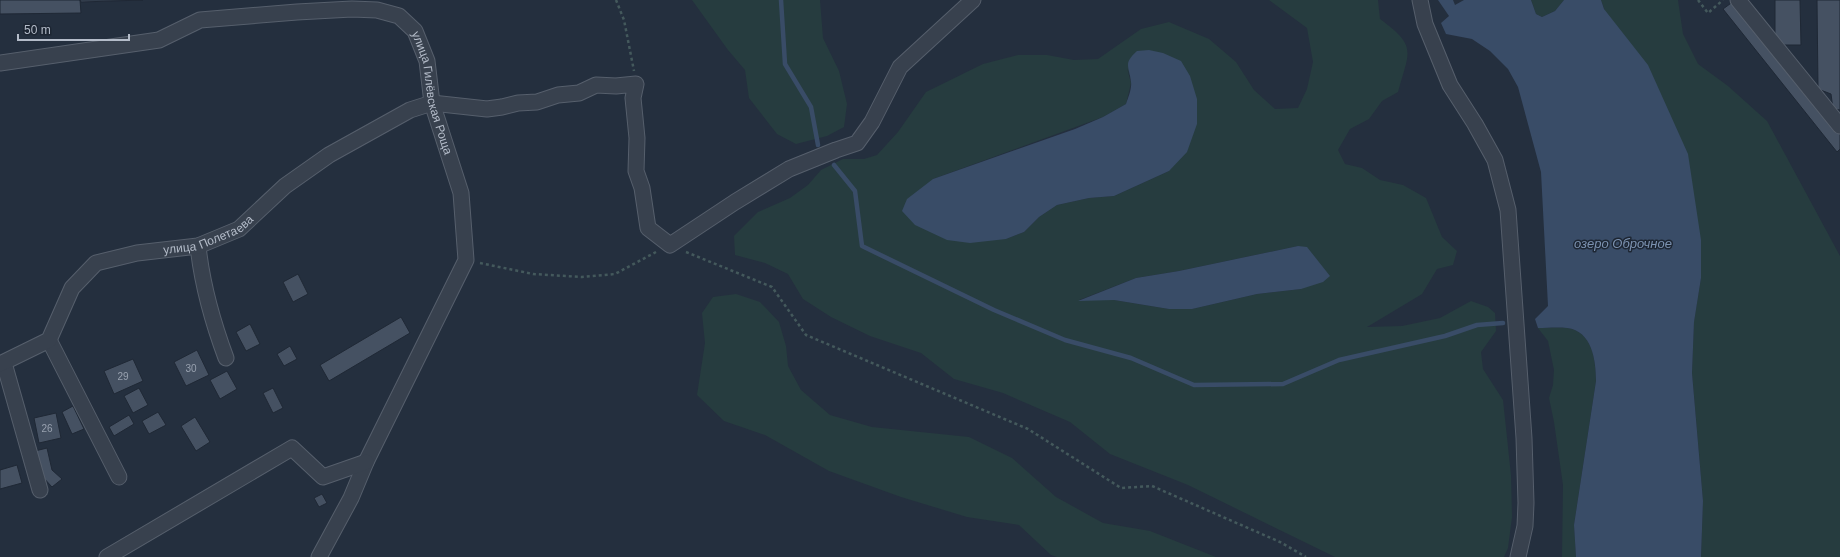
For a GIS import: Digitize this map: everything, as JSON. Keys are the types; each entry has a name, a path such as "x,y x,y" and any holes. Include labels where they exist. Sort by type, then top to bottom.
{"street":[{"path":"432,103 487,109 502,108 518,103 537,102 558,95 579,93 596,85 616,86 636,84 633,98 638,138 636,171 642,188 648,228 670,245 735,202 789,169 836,150 857,144 872,122 900,67 972,0"},
{"path":"1420,0 1425,24 1450,85 1475,124 1495,160 1508,210 1524,438 1526,496 1526,526 1518,557"},
{"path":"1738,0 1840,126"},
{"name":"улица Гилёвская Роща","path":"0,63 159,40 200,20 313,11 352,9 377,10 399,16 415,31 427,62 432,103 462,193 466,260 366,462 351,498 319,557"},
{"name":"улица Полетаева","path":"49,340 72,288 96,263 137,253 198,246 239,229 285,186 329,155 410,110 432,103"},
{"path":"198,246 200,262 217,333 226,358"},
{"path":"40,490 2,363 49,340 119,477"},
{"path":"107,557 292,448 323,477 366,462"}],"path":[{"path":"616,0 624,20 631,48 636,84"},
{"path":"1698,0 1708,13 1723,0"},
{"path":"466,260 533,274 582,277 615,274 670,245 772,287 806,335 1028,429 1121,488 1152,486 1280,542 1306,557"}],"green space":[{"path":"692,0 820,0 823,38 839,71 847,104 844,127 827,136 796,144 777,134 749,98 745,70 728,50"},
{"path":"1269,0 1378,0 1380,19 1400,36 1405,44 1407,58 1398,92 1382,101 1369,119 1350,129 1338,150 1345,164 1362,168 1380,180 1403,185 1426,198 1442,237 1457,251 1453,265 1437,269 1422,294 1367,327 1402,326 1440,318 1471,301 1488,307 1495,313 1496,331 1481,352 1483,369 1503,400 1511,475 1512,517 1508,548 1504,557 1335,557 1188,485 1110,454 1070,422 1003,393 954,379 921,353 870,336 831,317 803,299 788,274 765,263 735,255 734,236 758,212 790,198 808,185 821,170 843,159 864,159 877,155 898,132 926,92 983,64 1018,55 1047,55 1074,60 1098,59 1141,29 1169,22 1209,39 1236,62 1254,90 1275,109 1298,108 1307,89 1313,62 1307,28","holes":["1127,68 1169,171 1114,196 1089,198 1057,205 1039,217 1024,232 1006,239 933,179 1103,117 1126,104 1131,83","1298,246 1301,289 1257,294 1192,309 1169,309 1114,300 1079,300 1136,278 1179,271"]},
{"path":"1531,0 1564,0 1555,11 1542,17 1536,14"},
{"path":"1601,0 1678,0 1683,34 1698,64 1728,86 1767,121 1840,256 1840,557 1701,557 1703,501 1692,373 1694,321 1701,278"},
{"path":"736,294 760,302 779,322 786,346 788,366 801,390 830,415 872,427 969,437 1012,458 1056,497 1103,523 1150,531 1216,557 1057,557 1051,555 1019,525 967,517 901,497 829,471 765,435 724,421 697,395 705,343 702,313 713,297"},
{"path":"1538,328 1567,328 1575,330 1587,341 1591,348 1595,364 1596,381 1574,525 1576,557 1562,557 1563,485 1549,398 1553,385 1554,370 1548,341"}],"water":[{"name":"озеро Оброчное","path":"1438,0 1453,0 1455,5 1464,0 1531,0 1536,14 1542,17 1555,11 1564,0 1601,0 1604,9 1648,65 1688,154 1701,240 1701,278 1694,322 1692,373 1703,501 1701,557 1576,557 1574,525 1596,381 1595,364 1591,348 1582,335 1575,330 1567,328 1538,328 1535,319 1548,306 1541,172 1518,87 1508,69 1490,51 1472,39 1446,34 1441,23 1449,16"},
{"path":"1149,50 1163,53 1181,61 1190,76 1197,99 1197,124 1187,152 1169,171 1114,196 1089,198 1057,205 1039,217 1024,232 1006,239 970,243 947,240 915,225 902,211 907,199 933,179 1075,129 1103,117 1126,104 1131,85 1128,62 1137,51"},
{"path":"1298,246 1307,247 1330,276 1323,282 1301,289 1257,294 1192,309 1169,309 1114,300 1078,301 1136,278 1179,271"}],"building":[{"path":"0,0 80,0 81,13 0,14"},
{"path":"80,0 143,0 81,2"},
{"path":"1775,0 1800,0 1801,45 1785,45 1775,36"},
{"path":"1817,0 1840,0 1840,110 1833,109 1831,94 1818,89"},
{"path":"1734,1 1840,134 1840,149 1837,152 1723,9"},
{"path":"298,274 308,294 293,302 283,282"},
{"path":"401,317 410,333 329,381 320,365"},
{"path":"250,324 260,344 246,351 236,332"},
{"path":"290,346 297,359 284,366 277,354"},
{"path":"197,350 209,375 186,386 174,362"},
{"path":"133,359 143,381 114,394 104,371"},
{"path":"227,371 237,389 220,399 210,380"},
{"path":"139,388 148,405 133,413 124,396"},
{"path":"273,388 283,408 273,413 263,393"},
{"path":"73,406 84,429 72,434 62,412"},
{"path":"158,412 166,425 149,434 142,421"},
{"path":"56,413 61,438 39,443 34,418"},
{"path":"129,415 134,424 114,436 109,427"},
{"path":"195,417 210,442 196,451 181,426"},
{"path":"47,448 52,470 62,479 52,487 41,475 35,451"},
{"path":"17,465 22,483 0,489 0,470"},
{"path":"322,494 327,503 319,507 314,498"}],"waterway":[{"path":"781,0 785,64 811,107 818,145"},
{"path":"834,165 855,191 862,246 994,310 1065,340 1131,358 1194,385 1283,384 1339,360 1445,336 1477,325 1503,323"}]}
